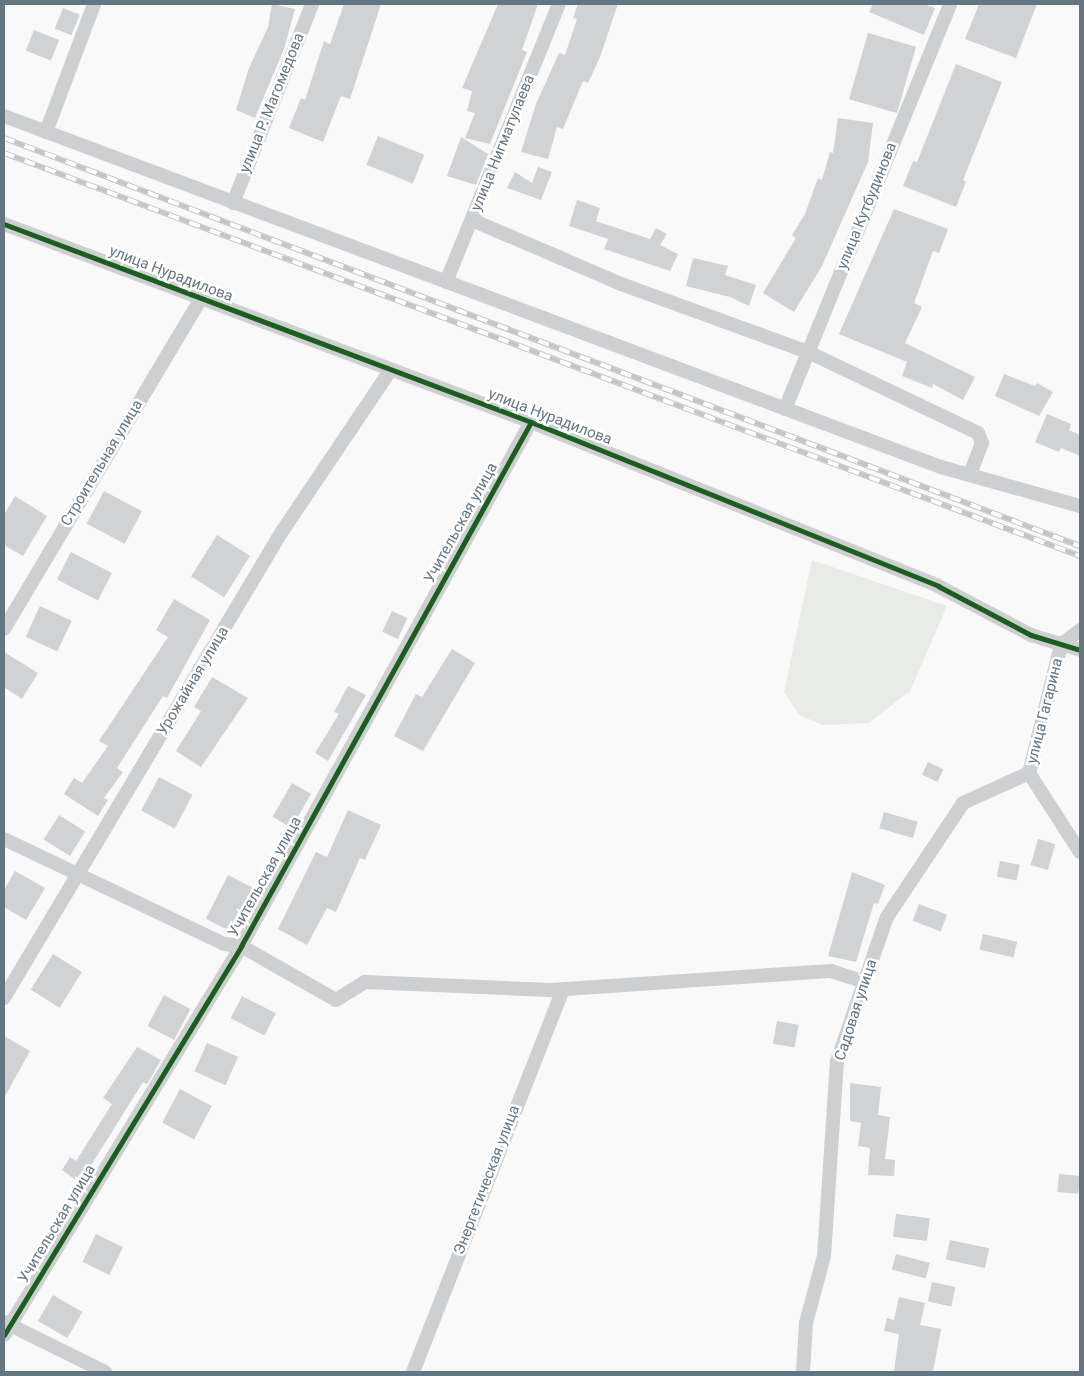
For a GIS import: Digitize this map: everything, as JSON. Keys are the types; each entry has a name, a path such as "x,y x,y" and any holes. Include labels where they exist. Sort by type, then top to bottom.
{"street":[{"path":"46,132 94,4"},
{"name":"улица Р. Магомедова","path":"233,203 312,4"},
{"name":"улица Нигматулаева","path":"446,282 559,4"},
{"name":"улица Кутбудинова","path":"785,409 950,4"},
{"path":"4,116 785,409 970,475 1080,506"},
{"path":"472,220 621,284 808,352 978,433 982,443 970,475"},
{"name":"улица Нурадилова","path":"6,228 201,298 531,422 938,586 1031,635 1080,650"},
{"name":"Строительная улица","path":"4,628 201,298"},
{"name":"Урожайная улица","path":"4,998 281,533 391,369"},
{"name":"Учительская улица","path":"6,1328 241,946 531,422"},
{"path":"1061,645 1080,630"},
{"name":"улица Гагарина","path":"1061,645 1029,773 1080,852"},
{"name":"Садовая улица","path":"803,1372 806,1323 824,1256 837,1061 887,917 963,803 1029,773"},
{"path":"4,840 224,944 241,946 336,1000 365,982 563,989 831,971 864,982"},
{"name":"Энергетическая улица","path":"413,1372 563,989"},
{"path":"6,1328 105,1372"}],"shaded area":[{"path":"812,560 947,606 910,691 869,723 823,725 799,715 784,692"}],"building":[{"path":"272,4 295,9 284,49 255,118 236,110 249,68 268,27"},
{"path":"344,4 381,4 350,99 341,96 323,142 289,128 301,98 305,100 324,41 330,44"},
{"path":"498,4 538,4 522,50 527,52 490,144 465,138 475,113 467,111 472,91 462,88"},
{"path":"578,4 618,4 600,57 588,83 583,81 563,129 557,127 548,159 521,152 536,104 559,53 565,55 577,19 573,18"},
{"path":"873,4 924,4 935,8 924,35 869,12"},
{"path":"979,4 1037,4 1016,58 965,39"},
{"path":"63,8 80,15 71,35 55,28"},
{"path":"34,30 59,40 51,61 26,50"},
{"path":"868,33 916,47 897,113 849,99"},
{"path":"956,64 1002,82 963,180 966,182 956,207 903,186 913,161 917,162"},
{"path":"838,118 873,123 868,162 822,266 794,312 763,293 796,238 792,235 805,214 818,178 822,180 830,152 833,153"},
{"path":"378,136 424,155 413,183 366,165"},
{"path":"461,137 488,154 476,185 447,176"},
{"path":"538,167 552,172 541,200 507,188 515,172 532,183"},
{"path":"577,200 600,208 596,221 650,239 656,228 667,234 660,245 678,254 670,271 604,249 608,239 569,226"},
{"path":"894,209 948,229 939,253 933,251 914,303 922,307 905,343 975,377 963,400 933,384 932,388 902,376 907,362 839,334"},
{"path":"693,258 728,266 725,275 756,285 749,306 730,297 686,286"},
{"path":"1004,374 1035,386 1037,383 1053,392 1039,416 995,396"},
{"path":"1047,414 1071,424 1069,430 1080,435 1080,456 1061,448 1059,452 1035,442"},
{"path":"104,491 142,511 125,544 87,524"},
{"path":"15,496 47,516 23,556 4,545 4,515"},
{"path":"217,535 250,556 224,597 191,577"},
{"path":"71,552 112,573 98,601 57,580"},
{"path":"174,599 210,620 167,698 163,696 117,768 123,772 104,798 108,800 98,816 64,794 74,778 82,783 108,746 99,741 168,637 156,630"},
{"path":"40,606 72,621 57,652 26,637"},
{"path":"392,611 407,618 398,639 382,632"},
{"path":"452,649 475,663 423,751 394,736 416,694 422,697"},
{"path":"4,652 38,673 22,699 4,687"},
{"path":"212,677 248,698 201,767 176,751 201,711 194,707"},
{"path":"348,686 366,695 328,761 315,753 339,714 334,712"},
{"path":"928,762 943,769 937,782 922,775"},
{"path":"159,777 193,795 175,828 141,811"},
{"path":"292,783 311,794 292,828 272,817"},
{"path":"348,810 381,825 365,860 360,858 336,912 327,908 307,945 278,929 316,852 327,857"},
{"path":"884,812 918,822 913,838 879,828"},
{"path":"59,815 85,831 70,856 44,840"},
{"path":"1038,839 1055,844 1048,870 1031,865"},
{"path":"1000,861 1020,865 1017,881 997,877"},
{"path":"15,871 45,888 26,920 4,907 4,890"},
{"path":"852,872 885,885 878,904 874,903 856,962 828,956"},
{"path":"228,875 258,890 236,934 206,919"},
{"path":"919,904 947,915 941,932 913,921"},
{"path":"983,934 1017,942 1014,957 979,950"},
{"path":"53,954 82,972 60,1008 31,990"},
{"path":"164,995 190,1009 174,1040 148,1026"},
{"path":"242,996 276,1013 265,1036 231,1018"},
{"path":"777,1021 799,1025 795,1047 773,1044"},
{"path":"4,1036 30,1051 4,1098"},
{"path":"207,1043 238,1057 225,1085 194,1071"},
{"path":"137,1047 161,1060 147,1084 143,1082 80,1183 62,1170 70,1157 76,1161 112,1104 103,1098"},
{"path":"850,1083 881,1087 878,1115 890,1117 885,1159 895,1160 894,1176 868,1175 870,1148 858,1146 861,1123 850,1121"},
{"path":"180,1089 212,1106 194,1139 162,1123"},
{"path":"1059,1174 1080,1176 1078,1194 1057,1192"},
{"path":"896,1214 930,1218 927,1241 893,1237"},
{"path":"96,1234 123,1247 109,1275 82,1262"},
{"path":"950,1240 989,1248 985,1268 946,1260"},
{"path":"896,1254 930,1263 926,1279 892,1269"},
{"path":"932,1282 955,1287 951,1307 928,1302"},
{"path":"53,1295 82,1312 67,1338 38,1321"},
{"path":"899,1297 925,1303 920,1325 941,1329 933,1372 894,1372 899,1334 884,1331 887,1318 894,1320"}],"railway":[{"path":"4,138 1080,546"},
{"path":"4,153 1080,556"}],"cycle path":[{"path":"4,224 531,422 938,586 1031,635 1080,650"},
{"path":"4,1335 241,946 531,422"}]}
